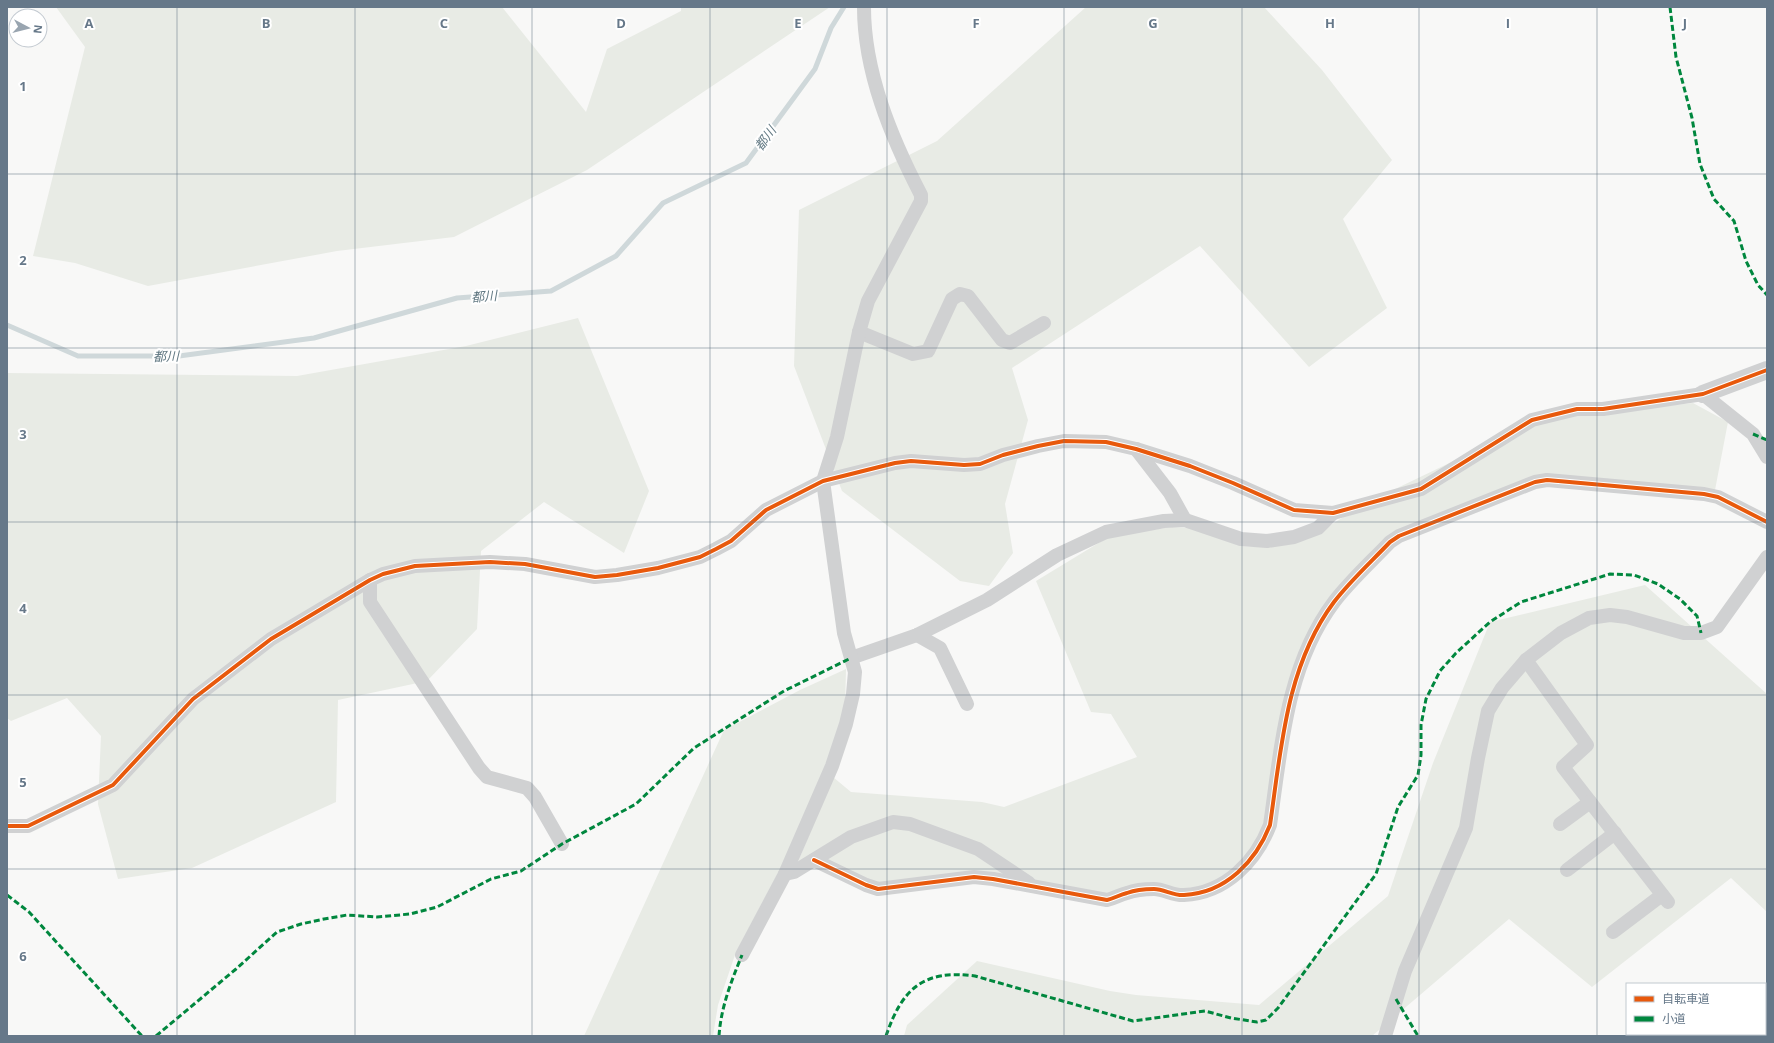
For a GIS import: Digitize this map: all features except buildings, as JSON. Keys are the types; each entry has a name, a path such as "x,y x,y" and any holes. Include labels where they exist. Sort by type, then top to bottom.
{"street":[{"path":"742,955 785,874 832,766 846,724 853,694 855,672 844,633 823,481 836,437 859,332 868,301 921,201 921,195 901,156 874,81 864,25 864,7"},
{"path":"859,332 913,354 928,351 952,299 960,294 968,296 1002,340 1010,343 1044,323"},
{"path":"7,826 28,826 113,785 193,699 271,639 370,580 383,574 415,566 490,562 526,564 595,577 658,568 700,557 716,549 730,541 766,510 823,481 900,462 911,461 964,465 980,464 1038,446 1064,441 1106,442 1136,449 1190,466 1294,510 1333,513 1421,490 1532,420 1577,409 1603,409 1703,394 1767,370"},
{"path":"1703,394 1753,434 1767,457"},
{"path":"1136,449 1170,493 1185,520"},
{"path":"814,860 866,886 878,889 974,877 993,878 1036,888 1107,900 1116,898 1126,893 1156,889 1183,895 1201,893 1221,886 1252,859 1264,842 1270,825 1288,707 1293,686 1310,643 1334,602 1390,542 1400,536 1535,482 1547,480 1704,494 1718,497 1767,522"},
{"path":"851,658 917,635 987,600 1056,555 1106,532 1148,523 1185,520 1241,540 1267,540 1294,537 1318,528 1333,513"},
{"path":"1385,1036 1405,971 1466,828 1488,711 1502,688 1526,660 1561,633 1589,618 1610,615 1627,617 1684,633 1701,633 1718,627 1767,557"},
{"path":"370,580 370,602 479,768 487,777 527,788 535,797 562,844"},
{"path":"917,635 940,648 967,704"},
{"path":"1526,660 1587,745 1563,766 1665,898 1613,932"},
{"path":"1560,824 1590,802"},
{"path":"785,874 794,872 851,837 893,822 904,823 978,849 1036,888"},
{"path":"1567,870 1615,833"}],"shaded area":[{"path":"56,7 502,7 586,112 607,49 681,11 681,7 830,7 587,170 454,237 337,251 148,286 75,263 33,256 85,47"},
{"path":"1086,7 1264,7 1322,70 1392,160 1343,219 1387,308 1309,367 1200,246 1012,368 1028,420 1005,504 1013,553 989,586 960,581 842,491 794,366 799,210 937,141"},
{"path":"578,318 649,491 624,553 544,502 481,551 477,629 427,681 338,700 336,802 192,868 118,879 98,804 101,736 67,698 11,721 7,718 7,373 297,376 466,346"},
{"path":"1693,403 1728,422 1715,490 1539,475 1396,533 1313,628 1263,829 1251,852 1233,872 1211,885 1187,891 1109,895 1040,884 874,883 823,859 797,864 833,777 851,792 982,802 1004,807 1137,757 1111,714 1091,712 1036,581 1110,536 1172,527 1190,528 1241,546 1260,547 1308,539 1366,503 1539,420"},
{"path":"1645,585 1767,694 1767,912 1731,878 1592,987 1509,919 1372,1036 904,1036 907,1025 977,961 1110,991 1136,995 1259,1005 1388,896 1433,763 1490,622"},
{"path":"846,669 845,709 838,735 794,843 736,952 718,1005 713,1036 584,1036 724,730 800,690"}],"waterway":[{"name":"都川","path":"7,325 78,356 179,356 314,338 457,298 551,291 616,256 663,203 746,163 815,69 831,28 844,7"}],"marked path":[{"path":"1670,7 1676,57 1692,118 1700,164 1714,199 1734,221 1746,261 1758,285 1767,295"},
{"path":"1753,434 1767,440"},
{"path":"886,1036 899,1006 907,995 917,986 928,980 941,976 957,975 975,976 1133,1021 1205,1011 1231,1018 1257,1022 1266,1020 1278,1008 1376,874 1398,807 1418,775 1421,755 1421,725 1426,699 1440,671 1456,653 1490,622 1521,602 1610,574 1634,575 1658,584 1680,599 1697,616 1701,633"},
{"path":"156,1036 236,969 277,932 301,924 347,915 377,917 410,914 437,907 491,879 521,871 562,844 636,804 694,748 784,691 851,658"},
{"path":"7,895 29,912 142,1036"},
{"path":"719,1036 724,1005 742,955"},
{"path":"1396,999 1418,1036"}],"cycle path":[{"path":"7,826 28,826 113,785 193,699 271,639 370,580 383,574 415,566 490,562 525,564 595,577 658,568 700,557 716,549 731,541 766,510 823,481 895,463 911,461 964,465 980,464 1003,455 1064,441 1106,442 1136,449 1190,466 1294,510 1333,513 1421,489 1532,420 1577,409 1603,409 1703,394 1767,370"},
{"path":"814,860 866,885 878,889 974,877 993,879 1107,900 1144,889 1158,889 1184,895 1199,893 1213,888 1238,873 1257,851 1270,825 1282,738 1288,709 1305,653 1318,627 1334,602 1390,542 1399,536 1535,482 1547,480 1704,494 1718,497 1767,522"}]}
